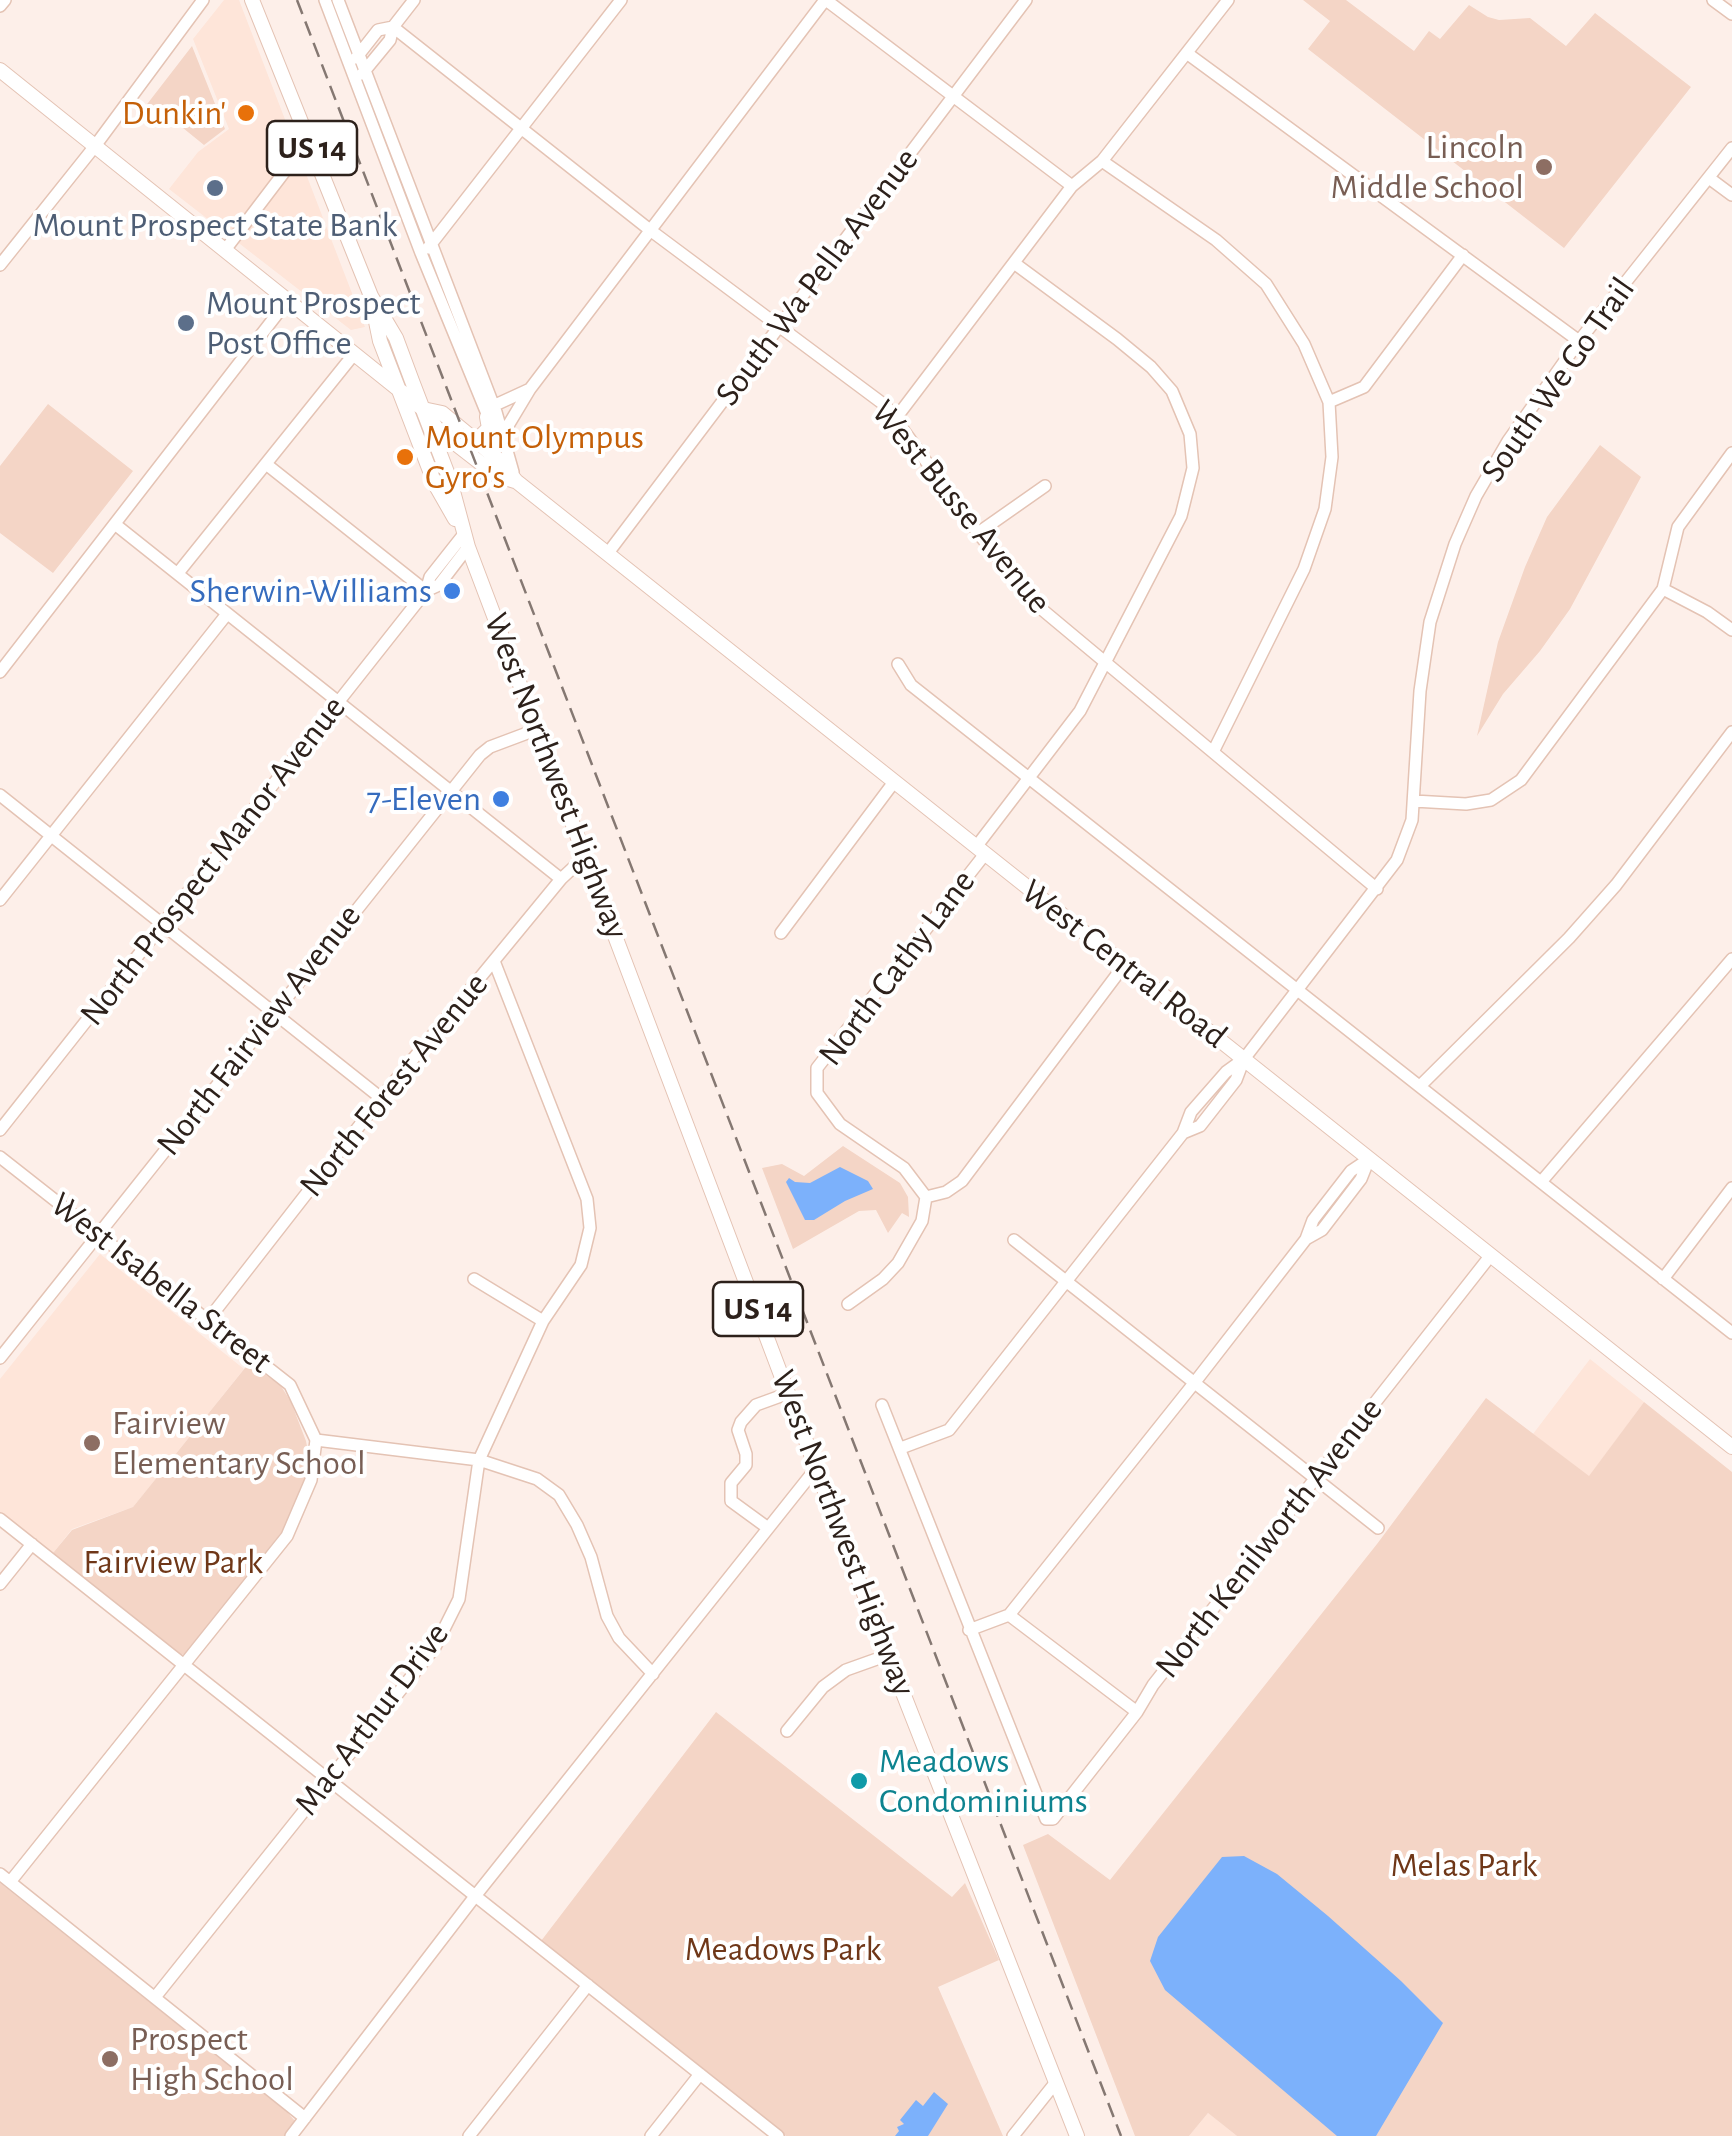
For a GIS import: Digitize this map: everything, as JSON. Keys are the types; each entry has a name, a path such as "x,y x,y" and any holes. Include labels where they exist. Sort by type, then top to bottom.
{"main road":[{"name":"West Northwest Highway","path":"252,0 371,296 396,338 442,457 466,541 888,1654 1056,2082"},
{"name":"West Central Road","path":"0,70 423,408 438,430 496,475 516,481"},
{"name":"West Northwest Highway","path":"371,296 380,341 435,484 466,541"},
{"name":"West Central Road","path":"423,408 442,413 500,460 516,481 1732,1447"},
{"path":"476,441 489,428 490,411"},
{"path":"442,457 448,448 459,446"},
{"name":"US 14","path":"1056,2082 1077,2136"}],"street":[{"path":"0,6 5,0"},
{"path":"0,265 96,146 203,0"},
{"path":"325,0 421,254 500,432 516,481"},
{"path":"338,0 433,245 490,411"},
{"path":"356,81 390,40 393,27 414,0"},
{"path":"421,254 433,245 621,0"},
{"path":"500,432 825,0 1072,186"},
{"name":"South Wa Pella Avenue","path":"608,553 1026,0"},
{"path":"896,418 1072,186 1102,161 1228,0"},
{"path":"1713,0 1732,14"},
{"path":"350,66 378,30 393,27"},
{"name":"West Busse Avenue","path":"393,27 650,230 886,406 978,533 1039,607 1377,890"},
{"path":"1188,54 1578,341"},
{"path":"225,250 295,158 312,148"},
{"name":"South We Go Trail","path":"901,1448 949,1430 1183,1133 1191,1112 1226,1072 1244,1059 1377,890 1406,840 1414,801 1420,691 1430,622 1455,544 1476,496 1508,441 1578,341 1732,148"},
{"path":"1102,161 1216,240 1266,284 1304,344 1329,402 1332,457 1325,510 1304,568 1213,752"},
{"path":"1709,178 1732,194"},
{"path":"1329,402 1364,386 1463,255"},
{"name":"North Cathy Lane","path":"926,1197 904,1168 840,1124 818,1093 817,1068 1080,711 1181,516 1194,468 1190,434 1172,391 1151,367 1014,263"},
{"path":"0,672 288,300"},
{"path":"178,573 354,354"},
{"path":"490,411 530,388"},
{"path":"1414,801 1466,804 1491,800 1522,780 1663,589 1678,527 1731,457"},
{"path":"266,464 426,591"},
{"path":"978,533 1045,486"},
{"path":"116,525 561,878"},
{"name":"North Prospect Manor Avenue","path":"0,1130 426,591 430,577 466,541"},
{"path":"1663,589 1708,612 1732,630"},
{"path":"0,900 226,614"},
{"path":"898,664 911,685 1732,1333"},
{"name":"North Fairview Avenue","path":"0,1358 450,790 484,751 538,728"},
{"path":"1420,1086 1569,938 1616,885 1732,732"},
{"path":"781,933 894,782"},
{"path":"0,795 381,1098"},
{"name":"North Forest Avenue","path":"208,1320 381,1098 561,878 588,860"},
{"path":"1542,1182 1732,959"},
{"name":"Mac Arthur Drive","path":"156,1996 435,1647 459,1599 479,1460 543,1322 581,1265 590,1228 587,1198 494,962"},
{"path":"848,1304 898,1263 922,1221 926,1197 946,1192 962,1181 1125,964"},
{"name":"West Isabella Street","path":"0,1157 290,1384 316,1440"},
{"path":"882,1405 969,1630 1009,1615 1306,1239 1322,1230 1361,1179 1370,1159"},
{"path":"1663,1278 1732,1188"},
{"path":"1014,1240 1378,1528"},
{"name":"North Kenilworth Avenue","path":"969,1630 1046,1819 1056,1816 1138,1712 1153,1685 1490,1255"},
{"path":"474,1279 543,1322"},
{"path":"768,1528 731,1501 732,1484 746,1465 738,1430 756,1404 789,1393"},
{"path":"306,2118 5,1878 286,1536 310,1480 316,1440 479,1460 537,1479 559,1495 578,1524 618,1638 652,1674"},
{"path":"292,2136 476,1895 817,1467"},
{"path":"0,1519 778,2136"},
{"path":"0,1584 32,1544"},
{"path":"1009,1615 1138,1712"},
{"path":"786,1731 824,1687 846,1670 888,1654"},
{"path":"469,2136 588,1985"},
{"path":"651,2136 700,2074"},
{"path":"1013,2136 1056,2082"}],"shaded area":[{"path":"224,0 239,0 365,327 351,330 169,189 198,152 229,129 193,39"},
{"name":"Fairview Elementary School","path":"100,1254 244,1369 133,1507 72,1529 53,1553 0,1512 0,1379"},
{"path":"1590,1359 1644,1402 1589,1477 1533,1434"},
{"path":"1208,2113 1237,2136 1189,2136"}],"green space":[{"name":"Lincoln Middle School","path":"1303,0 1346,0 1414,51 1429,31 1440,39 1469,5 1499,20 1530,18 1566,46 1595,13 1691,87 1564,248 1308,49 1330,21"},
{"path":"192,46 225,129 204,145 162,111 152,122 141,112"},
{"path":"48,404 133,471 53,573 0,533 0,466"},
{"path":"1600,445 1641,477 1570,609 1503,694 1477,736 1498,642 1525,567 1547,517"},
{"path":"843,1146 900,1183 908,1197 909,1217 902,1213 888,1233 876,1210 859,1211 793,1249 762,1168 782,1164 804,1176"},
{"name":"Fairview Park","path":"249,1363 281,1386 291,1402 306,1441 306,1478 291,1520 186,1654 180,1655 53,1553 72,1530 133,1507"},
{"name":"Melas Park","path":"1486,1398 1589,1476 1644,1402 1732,1472 1732,2136 1237,2136 1208,2113 1189,2136 1135,2136 1023,1845 1048,1834 1110,1880 1377,1544"},
{"name":"Meadows Park","path":"716,1712 952,1897 965,1883 999,1960 938,1987 1003,2136 786,2136 541,1941"},
{"name":"Prospect High School","path":"0,1883 287,2112 295,2121 288,2136 0,2136"}],"water":[{"path":"840,1167 868,1181 873,1189 814,1220 805,1220 786,1182 789,1178 810,1183"},
{"path":"1244,1856 1277,1874 1328,1916 1443,2023 1376,2136 1337,2136 1165,1990 1150,1961 1158,1937 1222,1857"},
{"path":"934,2092 948,2104 928,2136 895,2136 897,2127 904,2124 900,2120 916,2100 923,2106"}],"railway":[{"path":"297,0 1121,2136"}],"place":[{"name":"Dunkin'","path":"246,113"},
{"name":"Lincoln Middle School","path":"1544,167"},
{"name":"Mount Prospect State Bank","path":"215,188"},
{"name":"Mount Prospect Post Office","path":"186,323"},
{"name":"Mount Olympus Gyro's","path":"405,457"},
{"name":"Sherwin-Williams","path":"452,591"},
{"name":"7-Eleven","path":"501,799"},
{"name":"Fairview Elementary School","path":"92,1443"},
{"name":"Meadows Condominiums","path":"859,1781"},
{"name":"Prospect High School","path":"110,2059"}]}
